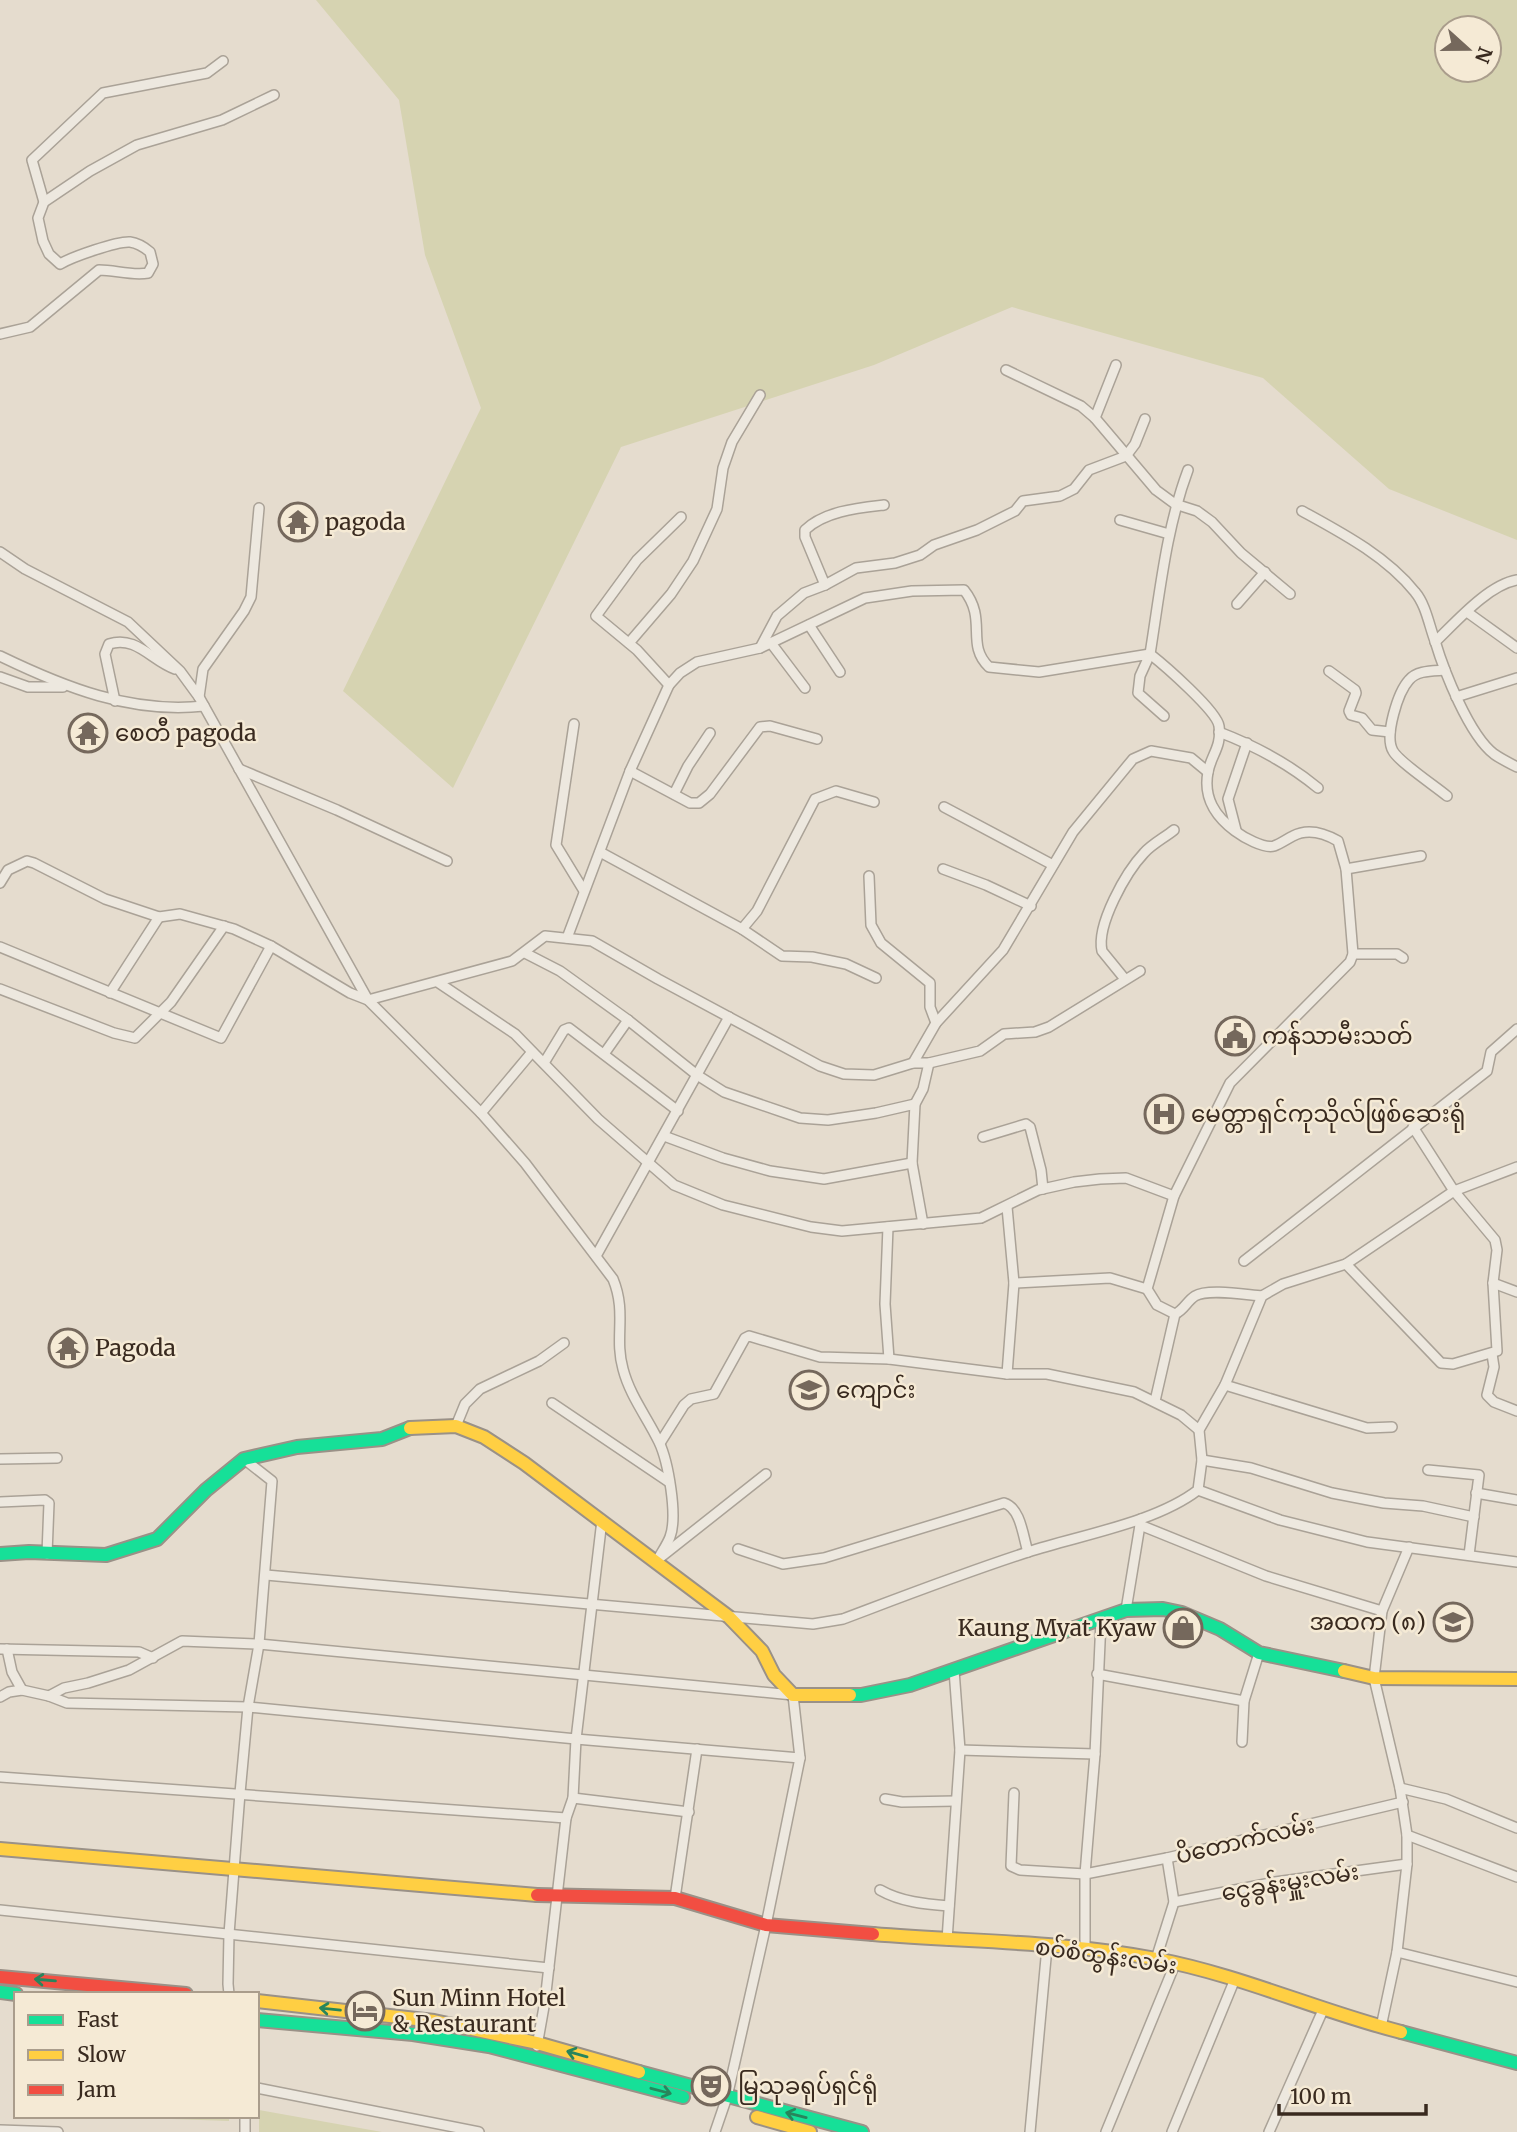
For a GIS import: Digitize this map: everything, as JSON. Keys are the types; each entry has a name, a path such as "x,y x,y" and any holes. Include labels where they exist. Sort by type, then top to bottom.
{"main road":[{"path":"0,1554 29,1552 106,1555 157,1538 206,1490 244,1459 297,1447 382,1439 405,1428 456,1426 484,1437 524,1463 657,1560 729,1617 762,1651 774,1675 793,1695 861,1695 909,1685 1126,1610 1163,1609 1220,1629 1259,1653 1374,1678 1517,1679"},
{"name":"စဝ်စံထွန်းလမ်း","path":"0,1850 557,1897 675,1898 766,1925 1085,1949 1156,1959 1235,1979 1323,2010 1517,2063"},
{"path":"0,1977 164,1992"},
{"path":"259,2001 434,2021 537,2043 725,2102 810,2132"},
{"path":"259,2020 444,2038 489,2046 862,2132"}],"street":[{"path":"0,334 30,327 99,270 121,270 137,275 148,273 153,264 150,251 128,242 72,257 60,264 49,254 43,241 38,218 44,202 33,160 103,93 207,73 223,61"},
{"path":"44,202 90,171 137,145 222,120 274,95"},
{"path":"1095,418 1116,365"},
{"path":"1006,369 1081,406 1095,418 1156,490 1175,504 1197,510 1241,553 1290,594"},
{"path":"629,643 671,594 693,561 717,509 723,468 732,442 760,396"},
{"path":"760,648 777,615 804,593 856,568 895,563 920,555 934,545 977,530 1015,510 1023,501 1060,496 1074,489 1089,470 1126,456 1135,444 1145,419"},
{"path":"1164,716 1138,692 1140,676 1150,654 1175,504 1188,470"},
{"path":"825,585 805,537 805,530 811,524 851,508 884,505"},
{"path":"200,696 203,669 251,597 259,508"},
{"path":"1303,511 1344,534 1389,565 1416,593 1456,697 1481,740 1493,753 1517,767"},
{"path":"668,685 629,643 596,616 637,560 681,517"},
{"path":"1120,520 1169,534"},
{"path":"0,552 25,569 128,622 180,671 200,696 368,1000 481,1113 525,1163 613,1279 620,1297 619,1347 622,1369 636,1404 660,1443 674,1512 670,1536 657,1560"},
{"path":"1237,604 1265,572"},
{"path":"1435,642 1494,589 1517,580"},
{"path":"567,939 629,771 668,685 696,662 760,648 865,598 912,592 964,590 977,613 977,653 989,667 1038,672 1150,654"},
{"path":"1467,612 1517,648"},
{"path":"809,625 840,672"},
{"path":"115,701 105,654 109,645 118,641 129,642 166,666 180,671"},
{"path":"771,643 805,688"},
{"path":"1147,1289 1174,1196 1230,1083 1346,968 1353,954 1346,869 1338,841 1313,831 1297,833 1272,847 1236,832 1215,813 1208,801 1208,772 1219,745 1219,724 1197,697 1150,654"},
{"path":"0,656 68,687 115,701 178,709 204,706"},
{"path":"1445,670 1422,672 1408,680 1389,739 1393,752 1447,796"},
{"path":"1329,671 1356,693 1349,711 1351,715 1362,719 1372,730 1390,732"},
{"path":"0,677 28,687 68,687"},
{"path":"1456,697 1517,678"},
{"path":"574,724 556,845 584,891"},
{"path":"629,771 690,803 704,801 760,727 770,726 817,739"},
{"path":"1219,732 1247,743 1318,788"},
{"path":"674,794 688,765 710,733"},
{"path":"1236,832 1228,799 1247,743"},
{"path":"913,1063 936,1023 1003,950 1073,832 1133,759 1151,751 1191,758 1208,772"},
{"path":"239,769 337,810 447,861"},
{"path":"742,929 757,911 815,799 836,791 874,802"},
{"path":"944,807 1053,865"},
{"path":"1125,978 1102,951 1102,928 1116,894 1143,853 1174,830"},
{"path":"600,852 742,929 782,956 812,957 846,964 876,978"},
{"path":"1346,869 1421,856"},
{"path":"0,883 8,870 27,861 105,899 159,917 180,914 224,926 271,946 350,993 368,1000 439,983 512,961 545,936 592,941 820,1066 844,1073 874,1075 913,1063 929,1063 980,1051 1004,1034 1035,1032 1049,1027 1140,971"},
{"path":"943,869 1031,906"},
{"path":"869,876 871,925 881,943 930,983 930,1007 936,1023"},
{"path":"110,993 159,917"},
{"path":"0,989 114,1033 135,1038 171,1002 224,926"},
{"path":"0,947 221,1038 271,946"},
{"path":"525,953 560,971 697,1075 724,1092 800,1118 828,1120 915,1104"},
{"path":"1353,954 1397,954 1403,958"},
{"path":"439,983 514,1034 598,1119 674,1185 723,1205 811,1227 842,1231 981,1218 1043,1189 1074,1182 1126,1178 1174,1196"},
{"path":"596,1256 729,1017"},
{"path":"604,1055 628,1020"},
{"path":"544,1063 564,1030 569,1028 678,1111"},
{"path":"1244,1261 1487,1071 1491,1052 1517,1029"},
{"path":"481,1113 532,1052"},
{"path":"923,1224 912,1163 915,1104 928,1076 929,1063"},
{"path":"983,1137 1026,1124 1030,1127 1043,1189"},
{"path":"1346,1264 1441,1363 1453,1364 1497,1351 1493,1283 1497,1250 1495,1240 1454,1191 1413,1128"},
{"path":"664,1136 723,1158 770,1171 824,1179 912,1163"},
{"path":"1507,1171 1517,1160"},
{"path":"1155,1401 1175,1314 1184,1308 1192,1297 1201,1292 1262,1296 1283,1284 1346,1264 1454,1191 1517,1167"},
{"path":"1007,1207 1014,1283 1007,1374"},
{"path":"888,1227 886,1304 889,1359"},
{"path":"1014,1283 1110,1278 1147,1289 1157,1305 1175,1314"},
{"path":"1493,1283 1517,1292"},
{"path":"266,1575 813,1624 843,1619 1028,1552 1141,1521 1182,1502 1198,1490 1202,1460 1199,1430 1225,1385 1262,1296"},
{"path":"660,1443 684,1405 691,1399 714,1394 745,1338 749,1336 820,1357 889,1359 1007,1374 1047,1374 1134,1392 1181,1415 1199,1430"},
{"path":"456,1426 465,1404 480,1389 539,1362 564,1343"},
{"path":"1492,1353 1494,1367 1487,1395 1494,1402 1517,1411"},
{"path":"1225,1385 1367,1428 1392,1427"},
{"path":"552,1403 669,1482"},
{"path":"0,1459 57,1458"},
{"path":"229,1992 229,1934 240,1793 248,1707 259,1644 272,1481 244,1459"},
{"path":"1202,1460 1251,1468 1332,1493 1384,1503 1423,1506 1474,1517"},
{"path":"1428,1470 1479,1475 1469,1555"},
{"path":"657,1560 766,1474"},
{"path":"1198,1490 1280,1520 1367,1542 1517,1562"},
{"path":"1476,1493 1517,1500"},
{"path":"0,1502 45,1500 49,1503 47,1554"},
{"path":"738,1549 783,1564 824,1558 1004,1503 1015,1510 1028,1552"},
{"path":"535,2058 549,1968 566,1818 573,1798 576,1739 602,1520"},
{"path":"1126,1610 1141,1521"},
{"path":"1141,1521 1266,1576 1381,1611"},
{"path":"1381,2027 1397,1952 1407,1864 1407,1835 1403,1802 1374,1678 1381,1611 1409,1547"},
{"path":"1085,1949 1085,1874 1095,1754 1101,1620"},
{"path":"49,1696 64,1688 129,1670 182,1641 259,1644 793,1695 800,1758 766,1925 725,2102 715,2132"},
{"path":"22,1690 4,1649 139,1653 153,1658"},
{"path":"1242,1742 1244,1702 1259,1653"},
{"path":"947,1940 960,1750 954,1670"},
{"path":"1097,1674 1244,1702"},
{"path":"0,1697 22,1690 67,1703 248,1707 800,1758"},
{"path":"675,1898 697,1749"},
{"path":"960,1750 1095,1754"},
{"path":"0,1777 566,1818"},
{"path":"1400,1788 1446,1799 1517,1828"},
{"name":"ပိတောက်လမ်း","path":"1014,1793 1011,1866 1020,1870 1085,1874 1167,1858 1403,1802"},
{"path":"573,1798 689,1812"},
{"path":"885,1800 956,1801"},
{"path":"1407,1835 1517,1877"},
{"path":"1156,1959 1174,1902 1167,1858"},
{"name":"ငွေခွန်းမှူးလမ်း","path":"1174,1902 1275,1882 1407,1864"},
{"path":"880,1890 916,1903 949,1906"},
{"path":"0,1910 549,1968"},
{"path":"1030,2132 1047,1947"},
{"path":"1397,1952 1517,1982"},
{"path":"1106,2132 1175,1964"},
{"path":"1172,2132 1235,1979"},
{"path":"1269,2132 1323,2010"},
{"path":"259,2088 479,2132"},
{"path":"0,2130 58,2132"}],"shaded area":[{"path":"316,0 1517,0 1517,540 1389,489 1263,378 1012,307 874,365 621,447 453,788 343,691 481,408 425,255 399,100"},
{"path":"259,2110 382,2132 259,2132"},
{"path":"143,2118 229,2118 229,2121"}],"traffic: fast":[{"path":"0,1554 29,1552 106,1555 157,1539 206,1490 244,1459 297,1447 382,1439 410,1428"},
{"path":"850,1695 910,1685 1126,1610 1163,1609 1182,1613 1220,1629 1259,1653 1344,1671"},
{"path":"0,1992 14,1994"},
{"path":"259,2020 413,2034 489,2046 683,2097"},
{"path":"1401,2032 1517,2063"},
{"path":"639,2072 862,2132"}],"traffic: slow":[{"path":"410,1428 456,1426 484,1437 524,1463 729,1617 762,1651 774,1675 793,1695 850,1695"},
{"path":"1344,1671 1374,1678 1517,1679"},
{"path":"0,1849 537,1895"},
{"path":"873,1934 1050,1945 1156,1959 1218,1974 1401,2032"},
{"path":"259,2001 434,2021 537,2043 639,2072"},
{"path":"757,2117 810,2132"}],"traffic: jam":[{"path":"537,1895 675,1898 766,1925 873,1934"},
{"path":"0,1977 164,1992"}],"place":[{"name":"pagoda","path":"298,522"},
{"name":"စေတီ pagoda","path":"88,733"},
{"name":"ကန်သာမီးသတ်","path":"1235,1036"},
{"name":"မေတ္တာရှင်ကုသိုလ်ဖြစ်ဆေးရုံ","path":"1164,1114"},
{"name":"Pagoda","path":"68,1348"},
{"name":"ကျောင်း","path":"809,1390"},
{"name":"အထက (၈)","path":"1453,1622"},
{"name":"Kaung Myat Kyaw","path":"1183,1628"},
{"name":"Sun Minn Hotel & Restaurant","path":"365,2011"},
{"name":"မြသုခရုပ်ရှင်ရုံ","path":"711,2086"}]}
